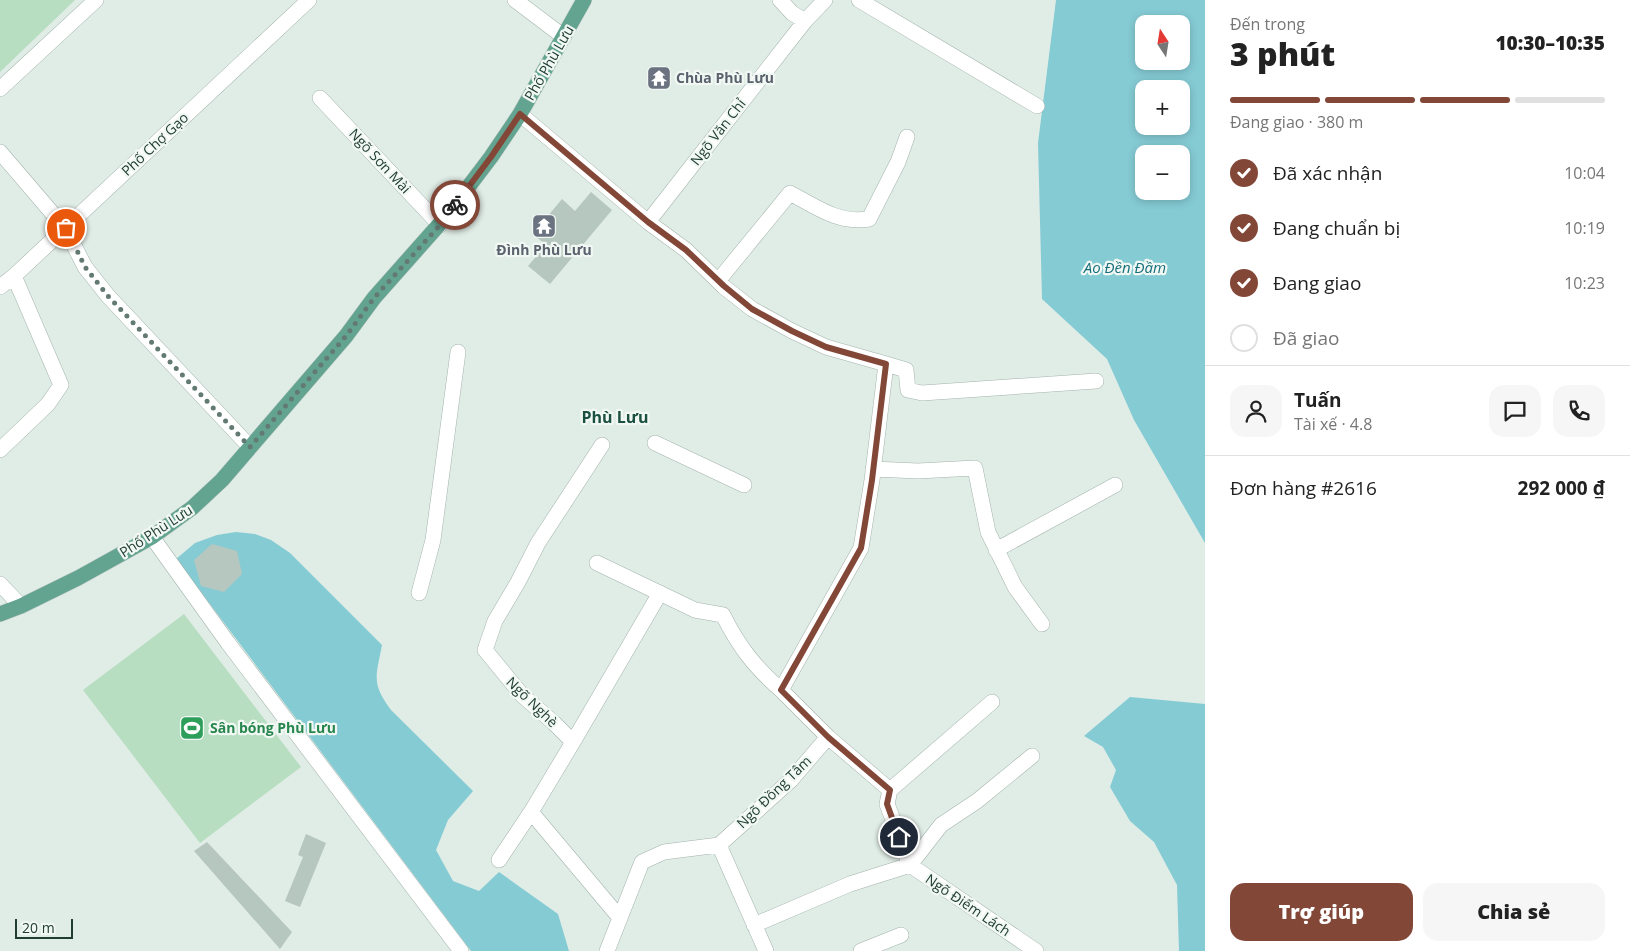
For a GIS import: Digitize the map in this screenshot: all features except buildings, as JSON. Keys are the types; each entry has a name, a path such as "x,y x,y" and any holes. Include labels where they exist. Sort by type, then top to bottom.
{"main road":[{"name":"Phố Phù Lưu","path":"0,614 21,606 78,578 152,537 192,508 222,480 346,336 374,298 440,225 491,157 520,114 584,0"}],"street":[{"path":"0,88 96,0"},
{"name":"Phố Chợ Gạo","path":"0,287 66,228 309,0"},
{"path":"515,0 564,37"},
{"path":"780,0 792,13 805,21"},
{"name":"Ngõ Văn Chỉ","path":"648,222 805,21 825,0"},
{"path":"858,0 1037,106"},
{"name":"Ngõ Sơn Mài","path":"320,98 440,225"},
{"path":"520,114 648,222 686,250 718,281 752,309 826,347 906,370 908,390 922,393 1096,381"},
{"path":"718,281 790,193 831,216 856,221 869,219 898,162 907,137"},
{"path":"0,152 66,228 85,267 108,296 250,447"},
{"path":"0,450 48,404 61,385 14,276"},
{"path":"419,593 433,540 458,352"},
{"path":"781,690 861,548 886,364"},
{"path":"655,443 744,485"},
{"name":"Ngõ Nghè","path":"573,742 522,695 485,650 495,621 538,543 602,446"},
{"path":"873,470 918,471 975,468 988,532 1015,587 1042,624"},
{"path":"996,550 1115,485"},
{"path":"152,537 228,643 461,951"},
{"path":"597,563 694,610 723,615 742,650 762,673 828,737 890,790"},
{"path":"0,584 21,606"},
{"path":"499,860 531,812 660,593"},
{"path":"910,865 887,804 890,790 992,702"},
{"name":"Ngõ Đồng Tâm","path":"719,845 791,780 828,737"},
{"path":"754,925 850,884 910,865 941,825 978,802 1032,756"},
{"path":"531,812 620,918"},
{"path":"607,951 642,862 664,852 719,845 766,951"},
{"name":"Ngõ Điếm Lách","path":"910,865 1036,951"},
{"path":"861,951 901,935"}],"green space":[{"path":"0,0 75,0 0,72"},
{"name":"Sân bóng Phù Lưu","path":"184,614 301,767 200,843 83,690"}],"water":[{"name":"Ao Đền Đầm","path":"1056,0 1205,0 1205,543 1134,420 1107,359 1042,299 1038,143"},
{"path":"236,532 255,534 271,540 290,553 382,645 377,673 380,693 391,710 473,791 448,820 436,850 453,881 479,891 499,872 558,914 569,951 471,951 176,559 195,543 217,535"},
{"path":"1130,697 1205,704 1205,951 1179,951 1177,885 1154,842 1130,821 1110,787 1116,770 1103,747 1084,736"}],"way so far":[{"path":"66,228 85,267 108,296 250,447 346,336 374,298 440,225 455,205"}],"place":[{"name":"Chùa Phù Lưu","path":"659,78"},
{"name":"Đình Phù Lưu","path":"544,226"},
{"name":"Sân bóng Phù Lưu","path":"192,728"}],"district":[{"name":"Phù Lưu","path":"615,417"}],"route":[{"path":"455,205 520,114 648,222 686,250 724,286 752,309 826,347 886,364 872,480 861,548 781,690 828,737 890,790 887,804 899,837"}]}
